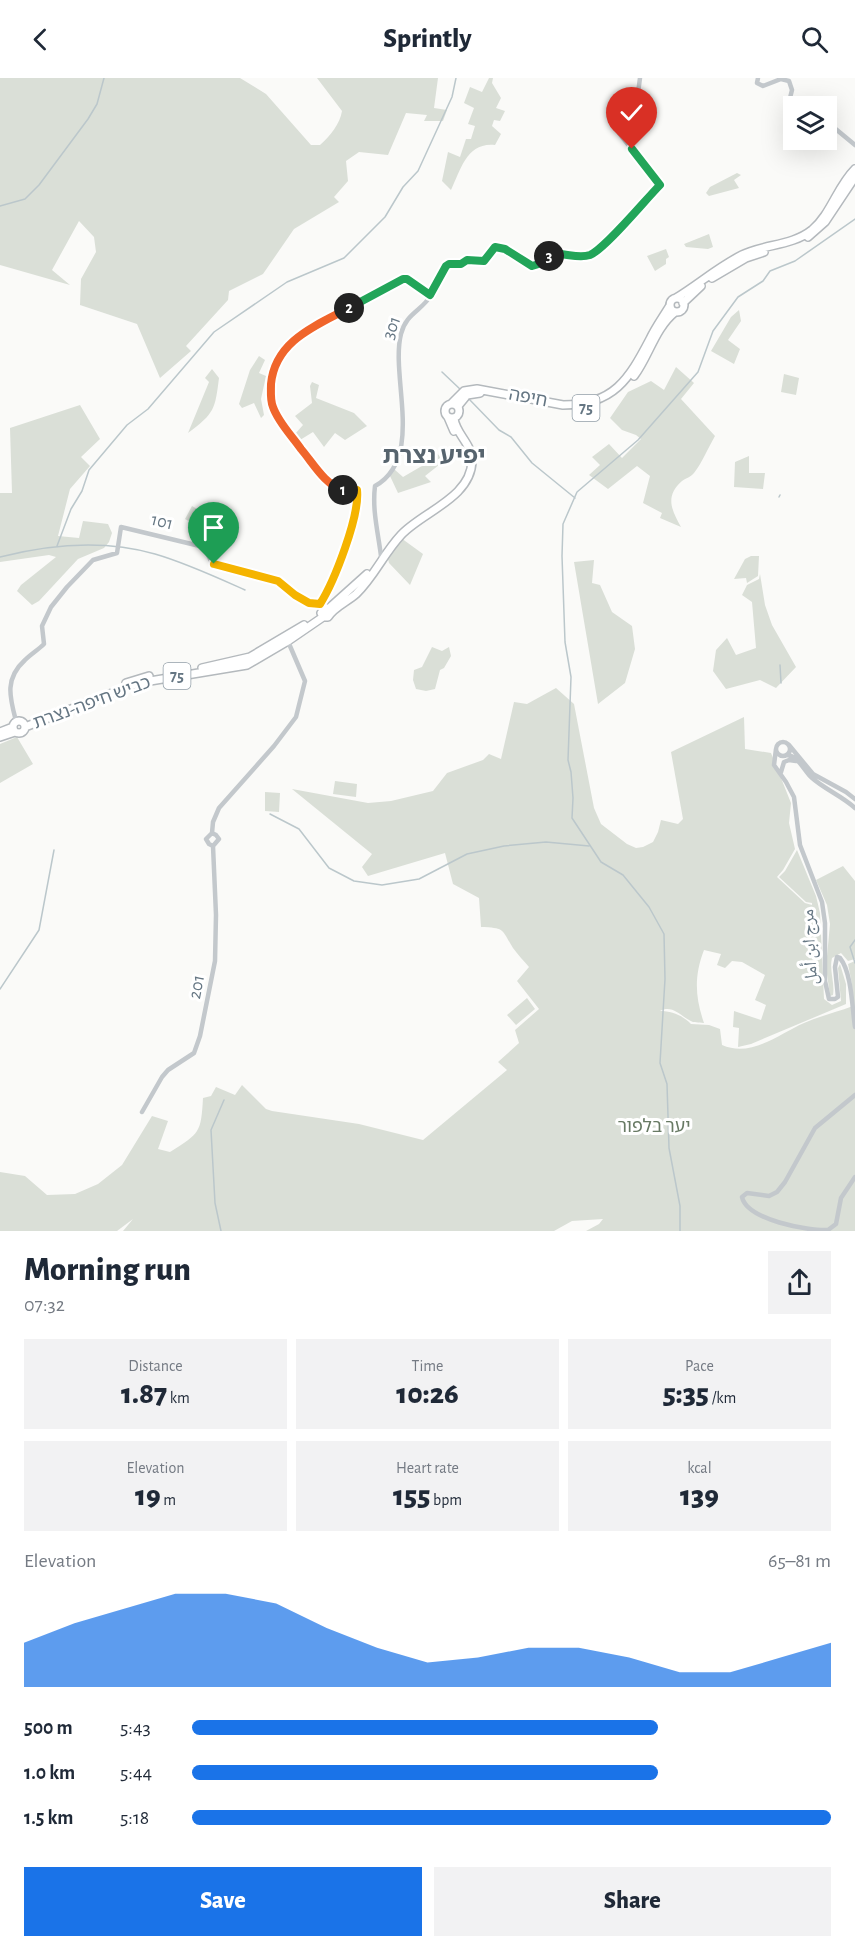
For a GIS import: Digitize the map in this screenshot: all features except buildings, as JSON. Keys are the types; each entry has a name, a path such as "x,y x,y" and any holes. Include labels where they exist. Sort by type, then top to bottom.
{"highway":[{"path":"855,169 842,184 821,219 812,229 795,239 745,253 721,266 670,302 672,309 682,310 692,292 738,262 754,255 796,244 816,232 855,177"},
{"path":"676,298 681,299 684,303"},
{"name":"חיפה","path":"455,404 464,391 477,389 563,405 576,405 598,400 610,394 633,370 650,337 672,309"},
{"path":"455,404 458,414 451,418 447,408 455,404"},
{"name":"75","path":"324,611 363,579 404,525 456,486 468,462 466,451 450,426 451,418"},
{"name":"75","path":"324,611 355,595 399,537 447,500 465,482 472,463 471,455 451,418"},
{"name":"כביש חיפה-נצרת","path":"0,732 137,678 243,660 287,639 324,611"},
{"name":"כביש חיפה-נצרת","path":"0,737 18,726"}],"street":[{"name":"301","path":"381,556 374,517 375,486 385,479 396,461 401,441 402,393 398,352 400,335 408,317 430,295 446,266 461,264 467,260 484,261 495,247 505,249 532,266 542,263 552,254 577,257 595,253 660,185 619,133 638,93 640,78"},
{"path":"758,78 757,83 764,86 781,79 789,81 792,90 790,96"},
{"path":"837,130 855,145"},
{"path":"324,611 328,590 345,548 357,501 357,490 340,489 326,479 287,430 271,404 274,367 288,345 310,329 403,279 407,279 430,295"},
{"name":"101","path":"18,726 11,707 11,686 14,675 24,661 44,644 42,626 47,612 67,587 93,560 117,553 121,526 204,547 212,563 278,581 295,595 324,611"},
{"path":"212,833 213,822 219,808 274,746 296,717 305,681 287,639"},
{"path":"855,800 846,792 813,774 785,742 781,742 776,749 780,755 794,757 815,781 842,797 855,808"},
{"path":"781,774 778,762 790,750 789,745"},
{"name":"مرج ابن أمل","path":"776,749 774,762 794,797 800,845 822,902 825,923 827,996 832,1000 838,997 835,963 837,957 844,965 855,1028"},
{"path":"781,774 782,765 787,760 793,759 800,764"},
{"path":"212,833 219,839 213,846 206,839 208,834 212,833"},
{"name":"201","path":"142,1112 168,1070 194,1053 200,1036 215,962 216,915 213,846"},
{"path":"855,1095 815,1128 777,1192 769,1196 747,1193 742,1197 742,1201 751,1211 763,1217 810,1230 828,1230 836,1224 841,1198 855,1177"}],"green space":[{"path":"0,78 240,78 266,94 311,145 320,145 327,138 337,125 342,111 317,78 438,78 434,108 447,110 443,121 424,121 427,115 406,113 388,155 359,152 346,161 348,181 334,197 339,202 294,229 263,274 229,291 228,300 186,346 191,351 160,378 137,324 80,305 81,279 96,252 94,237 79,221 52,270 70,285 0,265"},
{"path":"489,78 493,78 492,83 501,98 496,108 505,111 500,121 494,120 492,126 501,134 495,145 485,145 471,152 451,190 442,181 448,152 460,157 466,139 471,139 475,126 468,124 474,108 464,103 470,87 482,92"},
{"path":"737,173 741,175 734,180 739,188 709,196 706,193 710,187"},
{"path":"709,234 713,247 708,249 686,247 684,244"},
{"path":"666,249 669,257 666,259 666,264 655,271 647,256"},
{"path":"739,310 741,321 728,340 740,349 734,364 711,351 731,317"},
{"path":"259,356 265,360 259,373 266,376 261,399 264,415 261,418 254,403 242,408 239,404 250,370"},
{"path":"676,367 694,383 681,399 715,436 694,473 682,481 673,492 672,508 681,527 660,518 662,513 643,503 650,476 637,466 608,489 589,475 600,465 592,457 609,444 622,458 641,439 622,430 610,418 628,392 651,381 664,390"},
{"path":"212,369 219,378 215,404 209,415 188,433 209,382 205,378"},
{"path":"784,374 799,378 796,395 781,392"},
{"path":"312,382 319,385 316,398 354,413 367,426 345,440 335,433 324,447 313,432 300,440 295,434 303,425 295,416 312,403 310,386"},
{"path":"80,405 100,439 81,457 90,466 70,489 58,536 79,538 83,521 108,524 112,533 104,548 78,559 39,601 32,605 17,591 21,585 56,557 49,555 0,562 0,493 12,493 10,428"},
{"path":"435,451 444,461 425,476 431,482 398,493 390,476 394,469 403,477 427,463 431,453"},
{"path":"749,456 749,473 765,473 763,489 734,487 735,462"},
{"path":"192,506 211,517 204,530 185,519"},
{"path":"401,538 423,554 410,585 389,563 388,559"},
{"path":"759,556 758,576 747,583 746,578 734,579 745,559"},
{"path":"594,560 592,583 600,585 612,612 632,626 635,649 625,683 598,704 574,562"},
{"path":"760,574 765,605 772,625 796,667 776,688 760,680 726,689 713,671 716,650 727,638 736,655 756,648 752,602 742,595 747,585 759,579"},
{"path":"432,647 442,651 449,647 451,656 444,668 440,670 435,689 426,691 416,689 413,680 414,670 422,667"},
{"name":"יער בלפור","path":"556,688 574,704 594,808 601,824 636,848 653,842 661,820 678,824 683,819 671,752 744,717 745,749 771,753 791,803 789,823 795,849 777,877 805,903 812,905 779,877 797,850 816,896 820,913 824,999 832,1005 841,1001 838,968 840,964 846,984 846,1004 751,1044 738,1047 739,1028 733,1027 734,1011 761,1020 766,1005 755,1000 765,975 742,962 732,961 725,968 717,965 721,954 704,950 697,987 704,1023 693,1022 673,1010 660,1011 677,1014 691,1024 709,1025 720,1029 722,1045 744,1049 754,1047 810,1021 853,1006 848,964 855,961 855,1231 586,1231 603,1219 572,1221 554,1231 123,1231 133,1219 117,1231 0,1231 0,1172 25,1176 47,1195 75,1194 98,1184 122,1165 152,1116 168,1121 158,1149 170,1152 188,1140 200,1125 203,1098 211,1096 216,1087 235,1095 242,1085 266,1109 272,1111 359,1124 423,1140 507,1070 498,1062 519,1043 515,1030 539,1009 517,981 529,967 502,931 481,927 479,898 453,884 445,853 368,876 362,867 372,854 292,789 368,803 391,801 433,791 447,773 483,760 489,754 501,759 514,702 527,704"},
{"path":"17,737 33,764 0,783 0,744"},
{"path":"335,781 357,784 356,797 333,794"},
{"path":"265,792 280,793 279,812 265,811"},
{"path":"843,866 855,881 855,959 848,961 841,953 832,958 833,995 830,996 826,967 830,924 827,905 816,880"},
{"path":"527,998 535,1009 516,1025 507,1015"}],"waterway":[{"path":"0,206 25,199 39,185 88,119 97,104 104,78"},
{"path":"57,546 89,470 127,425 148,409 214,332 287,282 344,258 385,217 403,187 418,171 452,97 456,78"},
{"path":"680,1231 680,1206 669,1148 667,1084 660,1063 665,979 664,934 649,907 623,875 601,862 572,818 573,798 568,760 571,677 565,642 563,524 577,492 638,440 698,372 713,331 738,297 763,281 770,271 795,261 855,219"},
{"path":"442,372 461,390"},
{"path":"468,398 499,430 511,437 532,463 575,498"},
{"path":"0,557 58,546 116,546 167,558 201,570 245,590"},
{"path":"780,665 781,683"},
{"path":"270,814 299,829 329,868 354,881 382,885 419,879 467,854 504,846 546,842 589,846"},
{"path":"0,989 39,930 54,850"},
{"path":"855,940 850,947 855,963"},
{"path":"221,1231 215,1203 211,1130 224,1100"}],"district":[{"name":"יפיע נצרת","path":"434,456"}],"route":[{"path":"214,564 282,582 287,590 295,595 309,603 320,604 345,548 357,501 357,490 340,489 332,485 287,430 271,404 274,367 288,345 310,329 403,279 407,279 430,295 443,268 449,264 458,265 467,260 484,261 495,247 505,249 528,265 535,267 552,254 583,257 595,253 660,185 632,149"}]}
